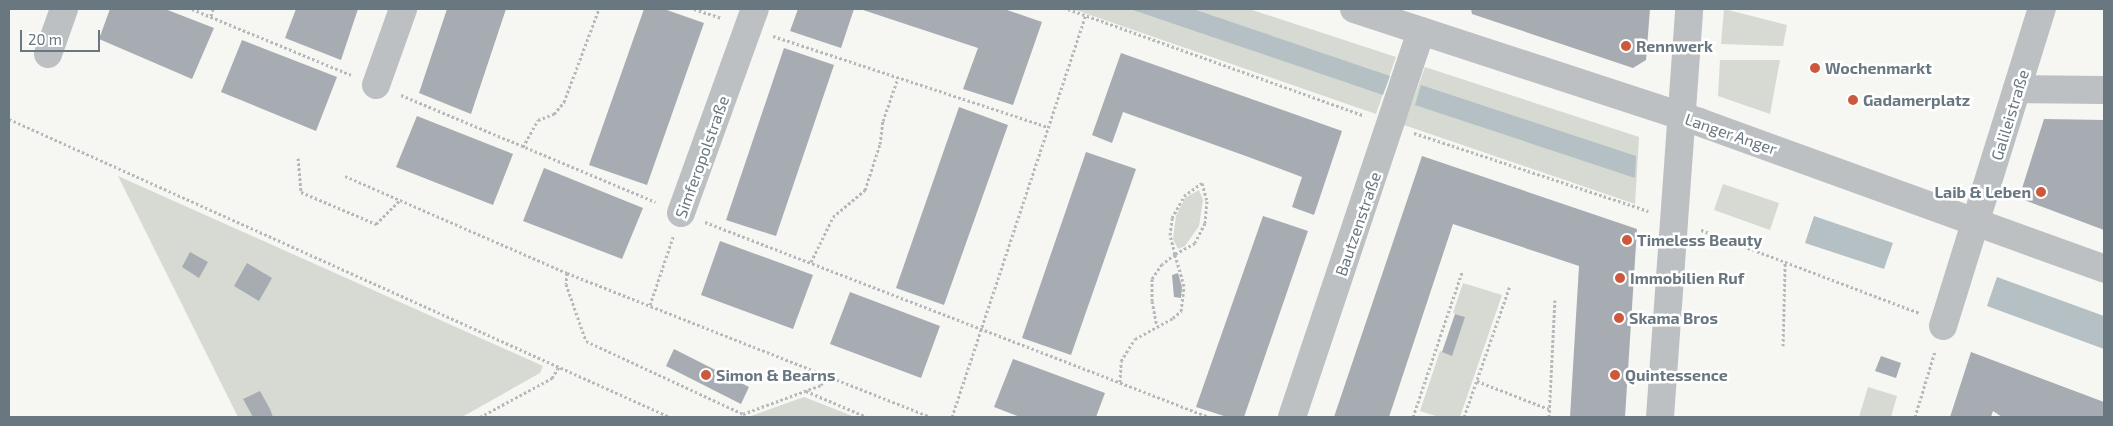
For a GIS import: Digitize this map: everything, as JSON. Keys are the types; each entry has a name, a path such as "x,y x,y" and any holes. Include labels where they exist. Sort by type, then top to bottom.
{"street":[{"path":"48,54 64,9"},
{"path":"376,85 403,9"},
{"name":"Langer Anger","path":"1354,9 1681,116 1976,221 2104,269"},
{"path":"1660,417 1689,9"},
{"name":"Galileistraße","path":"1944,326 2042,9"},
{"name":"Simferopolstraße","path":"681,213 752,18"},
{"name":"Bautzenstraße","path":"1292,417 1421,31"},
{"path":"2017,89 2104,90"}],"path":[{"path":"192,9 681,213 982,327 1209,417"},
{"path":"211,16 213,9"},
{"path":"523,147 538,120 554,114 564,102 599,9"},
{"path":"952,417 1086,15"},
{"path":"752,18 898,78 1048,127"},
{"path":"811,262 833,216 866,190 880,144 883,121 898,78"},
{"path":"9,119 670,417"},
{"path":"298,158 301,192 376,224 400,200"},
{"path":"344,176 566,273 930,417"},
{"path":"1120,382 1121,361 1135,339 1157,326 1180,311 1184,299 1181,273 1174,254 1170,235 1172,218 1184,196 1202,182 1207,201 1205,223 1195,243 1174,254 1162,264 1152,279 1152,301 1157,326"},
{"name":"Simferopolstraße","path":"650,305 681,213"},
{"path":"1674,220 1926,316 1944,326 1915,417"},
{"path":"1784,346 1785,262"},
{"path":"1413,417 1462,272"},
{"path":"566,273 566,284 586,341 743,414 821,385 826,376"},
{"path":"1464,417 1510,286"},
{"path":"1549,417 1555,300"},
{"path":"480,417 552,378 559,367"},
{"path":"1477,381 1549,409"},
{"path":"805,391 867,417"}],"shaded area":[{"path":"1073,9 1249,9 1396,57 1376,114"},
{"path":"1130,9 1193,9 1390,76 1383,95"},
{"path":"1724,9 1787,25 1783,46 1721,44"},
{"path":"1720,60 1780,60 1770,114 1718,96"},
{"path":"1425,67 1639,137 1635,204 1404,125"},
{"path":"1421,85 1636,156 1635,178 1415,105"},
{"path":"118,176 543,366 540,373 462,417 238,417"},
{"path":"1723,184 1779,203 1770,230 1714,210"},
{"path":"1199,190 1203,200 1199,226 1185,246 1178,249 1173,239 1176,216 1185,198"},
{"path":"1814,216 1893,243 1884,269 1805,243"},
{"path":"1997,277 2104,316 2104,349 1987,306"},
{"path":"1463,283 1502,295 1460,417 1439,417 1420,411 1440,351 1451,355 1464,317 1453,313"},
{"path":"1868,387 1897,396 1891,417 1859,417"},
{"path":"804,397 855,417 751,416"}],"building":[{"path":"110,9 165,9 214,28 192,79 99,39"},
{"path":"296,9 358,9 341,60 285,38"},
{"path":"447,9 506,9 471,114 419,93"},
{"path":"644,9 664,9 704,23 647,185 589,165"},
{"path":"798,9 854,9 841,48 790,31"},
{"path":"860,9 1004,9 1042,22 1013,105 963,89 978,48"},
{"path":"1471,9 1650,9 1646,60 1633,68 1472,14"},
{"path":"242,40 337,77 316,131 221,92"},
{"path":"784,48 834,65 776,236 726,220"},
{"path":"1121,53 1342,131 1314,215 1292,207 1302,177 1243,155 1123,112 1112,143 1092,135"},
{"path":"959,107 1008,125 944,305 896,288"},
{"path":"417,116 513,154 493,205 396,167"},
{"path":"2044,119 2104,120 2104,230 2019,198"},
{"path":"1086,152 1136,169 1071,355 1022,338"},
{"path":"1422,156 1637,229 1625,417 1570,417 1579,266 1453,224 1389,417 1334,417"},
{"path":"544,168 643,208 622,259 523,221"},
{"path":"1263,216 1308,231 1244,417 1227,417 1196,407"},
{"path":"720,241 813,275 793,329 701,295"},
{"path":"190,252 208,262 199,278 182,267"},
{"path":"247,263 272,278 259,301 234,286"},
{"path":"1178,273 1182,287 1181,298 1174,297 1172,275"},
{"path":"850,292 940,326 921,378 830,344"},
{"path":"1455,314 1465,317 1452,356 1442,352"},
{"path":"674,349 749,387 741,404 666,366"},
{"path":"1971,352 2104,402 2104,417 2002,417 1993,411 1991,417 1950,417"},
{"path":"1881,356 1901,363 1896,378 1875,371"},
{"path":"1013,359 1105,393 1096,417 1020,417 994,407"},
{"path":"260,391 273,417 253,417 243,399"}],"place":[{"name":"Rennwerk","path":"1626,46"},
{"name":"Wochenmarkt","path":"1815,68"},
{"name":"Gadamerplatz","path":"1853,100"},
{"name":"Laib & Leben","path":"2041,192"},
{"name":"Timeless Beauty","path":"1627,240"},
{"name":"Immobilien Ruf","path":"1620,278"},
{"name":"Skama Bros","path":"1619,318"},
{"name":"Simon & Bearns","path":"706,375"},
{"name":"Quintessence","path":"1615,375"}]}
